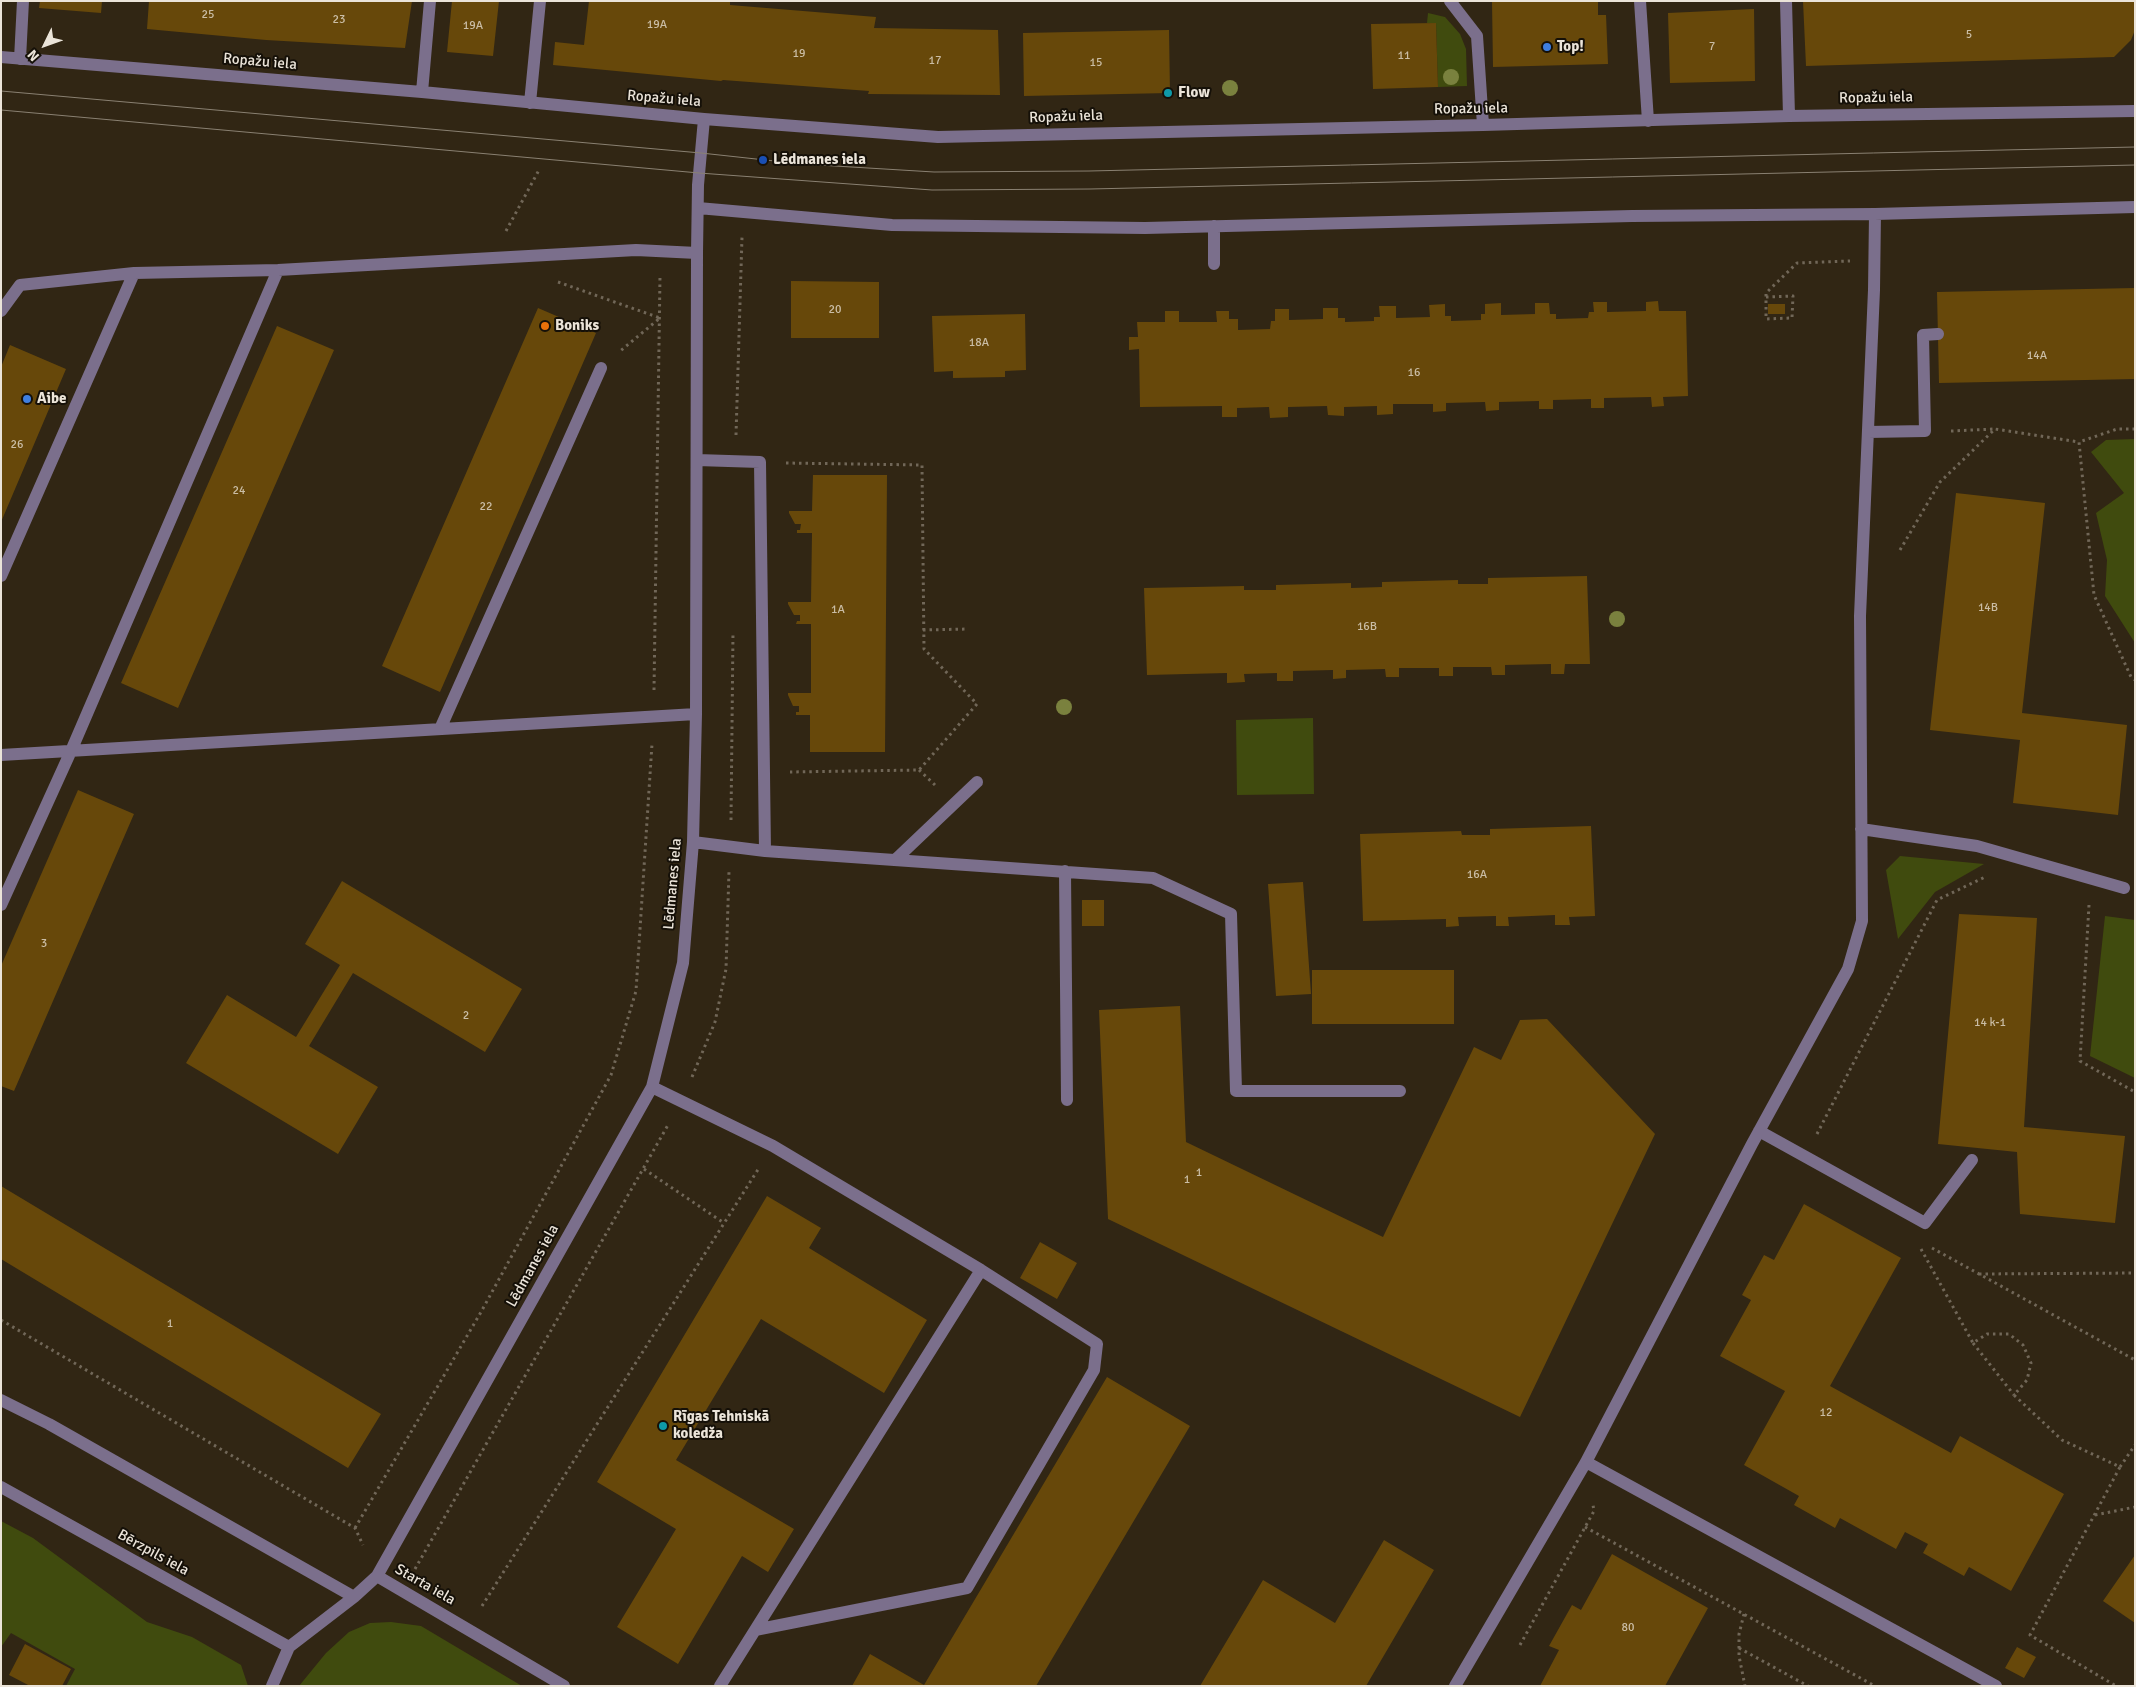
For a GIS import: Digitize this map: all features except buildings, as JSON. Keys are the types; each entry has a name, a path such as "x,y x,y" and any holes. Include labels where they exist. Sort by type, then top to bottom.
{"street":[{"path":"20,59 23,1"},
{"path":"422,92 430,1"},
{"path":"530,103 540,1"},
{"path":"1450,1 1477,36 1483,125"},
{"path":"1640,1 1648,121"},
{"path":"1786,1 1789,116"},
{"name":"Ropažu iela","path":"1,57 422,92 704,119 938,137 1648,121 1789,116 2135,111"},
{"name":"Lēdmanes iela","path":"377,1576 652,1088 683,963 693,842 696,714 697,253 704,119"},
{"path":"698,208 892,225 1145,228 2135,207"},
{"path":"1455,1686 1586,1462 1759,1131 1848,969 1862,921 1860,616 1874,275 1874,214"},
{"path":"1214,226 1214,264"},
{"path":"1,311 20,285 134,273 278,270 636,250 697,253"},
{"path":"1,905 71,751 278,270"},
{"path":"1,576 134,273"},
{"path":"1868,432 1925,431 1923,335 1938,334"},
{"path":"440,729 601,368"},
{"path":"697,460 760,462 765,851"},
{"path":"1,755 696,714"},
{"path":"895,860 977,782"},
{"path":"1861,829 1976,846 2124,888"},
{"path":"693,842 765,851 1153,878 1231,914 1236,1091 1400,1091"},
{"path":"1065,871 1067,1100"},
{"path":"652,1088 773,1146 981,1270 1096,1344 1094,1370 967,1588 755,1630"},
{"path":"1759,1131 1924,1223 1972,1160"},
{"path":"720,1686 981,1270"},
{"path":"1,1400 49,1424 354,1597"},
{"path":"1586,1462 1996,1686"},
{"name":"Bērzpils iela","path":"1,1487 289,1647"},
{"name":"Starta iela","path":"272,1686 289,1647 354,1597 377,1576 564,1686"}],"path":[{"path":"492,258 539,170"},
{"path":"355,1528 481,1312 611,1075 636,991 654,716 660,318 659,251"},
{"path":"1766,297 1793,296 1792,318 1766,319 1766,297 1766,293 1797,263 1850,261"},
{"path":"557,281 660,318"},
{"path":"601,368 660,318"},
{"path":"1925,431 1996,430 2080,442 2117,429 2135,429"},
{"path":"1900,550 1940,482 1996,430"},
{"path":"2080,442 2094,595 2131,677 2135,680"},
{"path":"732,772 919,770 977,704 924,649 922,465 760,462"},
{"path":"924,630 968,629"},
{"path":"1805,1156 1937,900 2021,859"},
{"path":"2090,879 2080,1061 2135,1092"},
{"path":"468,1628 773,1146"},
{"path":"643,1169 724,1223"},
{"path":"1924,1244 2135,1360"},
{"path":"1921,1248 1973,1343 2014,1396 2062,1440 2120,1467"},
{"path":"1979,1274 2135,1273"},
{"path":"1,1320 355,1528 377,1576"},
{"path":"1973,1343 1987,1334 2009,1334 2023,1345 2031,1363 2028,1380 2014,1396"},
{"path":"2116,1686 2030,1635 2120,1467 2135,1445"},
{"path":"1520,1645 1594,1511 1586,1462"},
{"path":"2095,1515 2135,1507"},
{"path":"1585,1527 1875,1686"},
{"path":"1744,1614 1739,1648 1742,1678 1745,1686"},
{"path":"1739,1648 1808,1686"}],"green space":[{"path":"1428,13 1445,17 1460,34 1466,49 1467,86 1438,87 1436,23 1427,23"},
{"path":"2135,439 2135,643 2105,596 2107,560 2096,513 2124,493 2091,452 2106,440"},
{"path":"1313,718 1314,794 1237,795 1236,720"},
{"path":"1900,856 1984,864 1935,892 1898,939 1886,870"},
{"path":"2105,916 2135,920 2135,1078 2090,1056"},
{"path":"1,1521 33,1538 147,1622 192,1637 241,1665 248,1686 66,1686 75,1669 11,1633 1,1647"},
{"path":"391,1622 421,1626 522,1686 299,1686 326,1653 349,1632 370,1623"}],"tram line":[{"path":"1,91 701,153 802,164 934,172 1089,171 2135,147"},
{"path":"1,110 699,173 932,190 1090,189 2135,165"}],"place":[{"name":"Top!","path":"1547,47"},
{"name":"Flow","path":"1168,93"},
{"name":"Lēdmanes iela","path":"763,160"},
{"name":"Boniks","path":"545,326"},
{"name":"Aibe","path":"27,399"},
{"name":"Rīgas Tehniskā koledža","path":"663,1426"}]}
